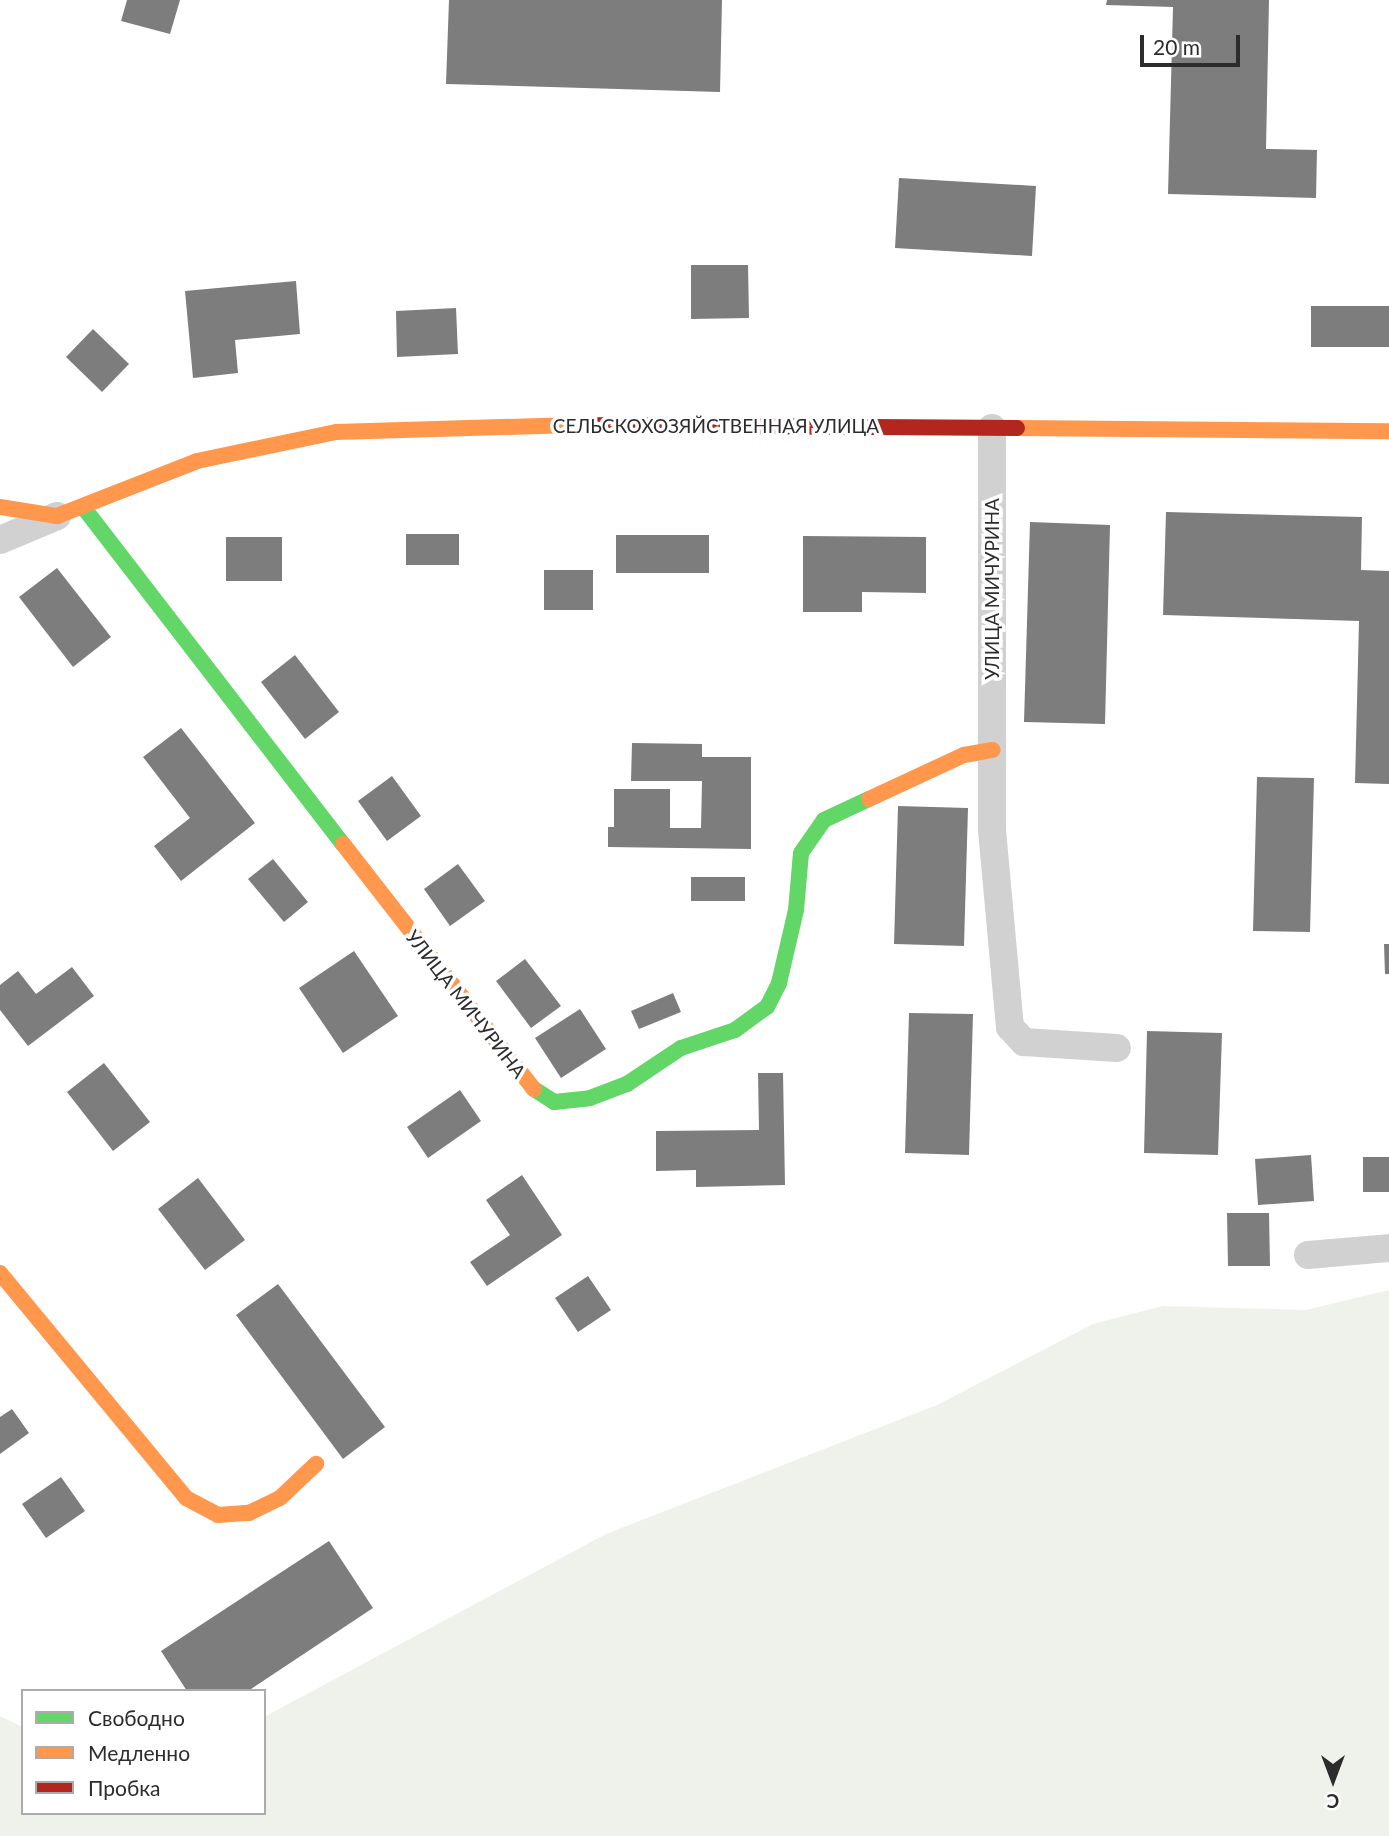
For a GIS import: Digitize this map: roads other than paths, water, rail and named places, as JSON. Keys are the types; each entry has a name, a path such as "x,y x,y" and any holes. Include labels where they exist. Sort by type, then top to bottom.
{"street":[{"name":"СЕЛЬСКОХОЗЯЙСТВЕННАЯ УЛИЦА","path":"0,540 197,461 336,432 490,424 1389,431"},
{"name":"УЛИЦА МИЧУРИНА","path":"992,428 992,830 1010,1027 1024,1042 1117,1048"},
{"name":"СЕЛЬСКОХОЗЯЙСТВЕННАЯ УЛИЦА","path":"0,507 57,516"},
{"name":"УЛИЦА МИЧУРИНА","path":"85,508 503,1052 531,1087 554,1101 590,1098 627,1084 681,1048 734,1030 767,1007 779,983 796,910 801,853 824,820 964,755 993,750"},
{"path":"1308,1255 1389,1248"},
{"path":"0,1273 186,1498 218,1515 249,1513 280,1498 316,1464"}]}
